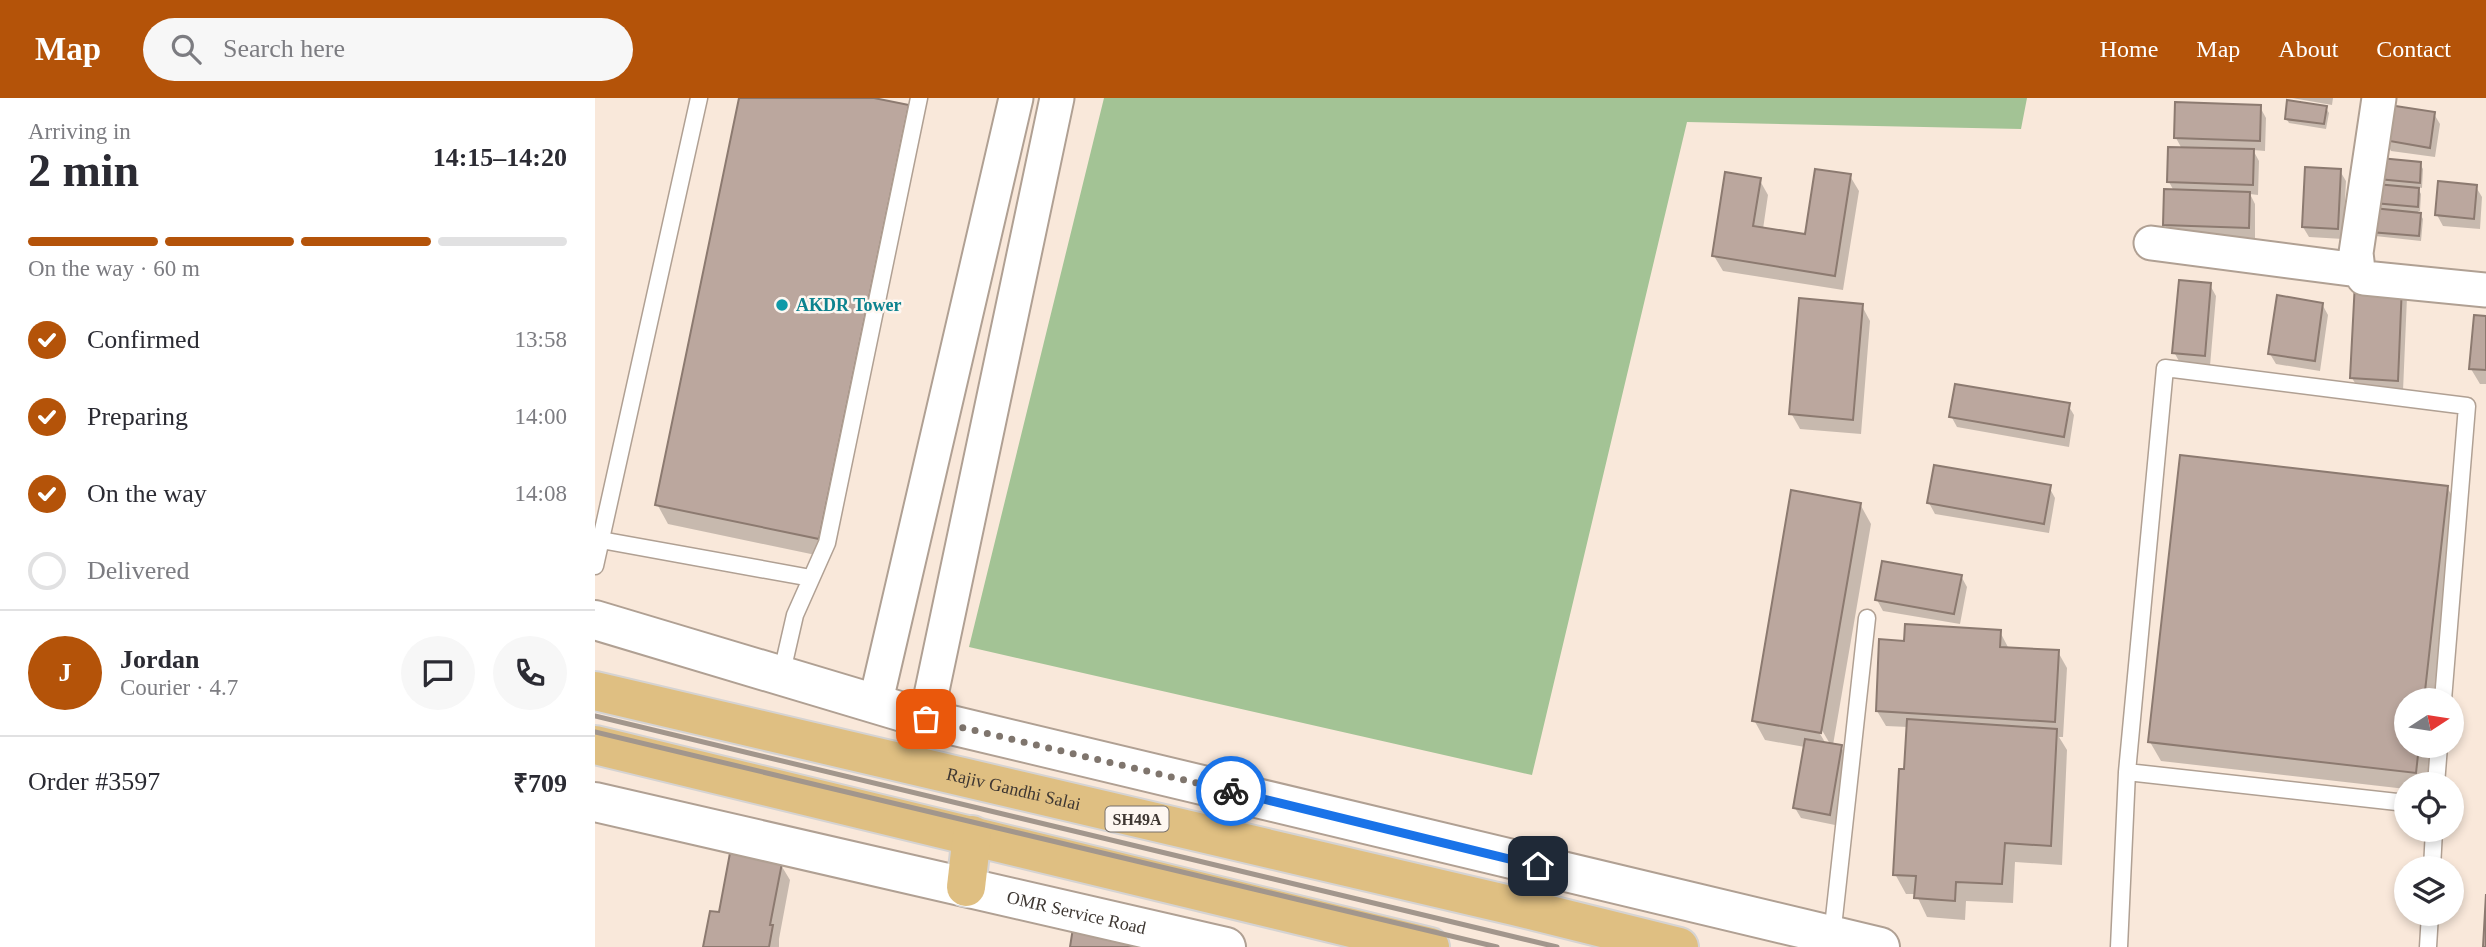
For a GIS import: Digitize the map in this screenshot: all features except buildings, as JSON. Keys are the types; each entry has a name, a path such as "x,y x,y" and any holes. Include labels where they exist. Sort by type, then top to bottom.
{"main road":[{"name":"Rajiv Gandhi Salai","path":"595,691 1679,947"},
{"path":"595,745 1430,947"},
{"path":"966,887 972,835"}],"street":[{"path":"875,705 1016,98"},
{"path":"926,719 1057,98"},
{"path":"2379,98 2356,253 2358,270 2364,278 2486,290"},
{"path":"2151,243 2358,270"},
{"path":"595,620 926,719 1881,947"},
{"path":"810,743 822,689"},
{"name":"OMR Service Road","path":"595,802 1226,947"}],"lane":[{"path":"595,566 699,98"},
{"path":"781,676 795,615 827,543 919,98"},
{"path":"2119,947 2127,772 2165,368 2467,406 2444,688"},
{"path":"601,540 811,578"},
{"path":"1832,936 1867,618"},
{"path":"2127,772 2394,802"},
{"path":"2428,947 2429,926"}],"green space":[{"path":"1104,98 2027,98 2021,129 1687,122 1532,775 969,647"}],"railway":[{"path":"595,716 1557,947"},
{"path":"595,732 1497,947"}],"way so far":[{"path":"926,719 1231,791"}],"place":[{"name":"AKDR Tower","path":"782,305"}],"route":[{"path":"1231,791 1538,866"}]}
